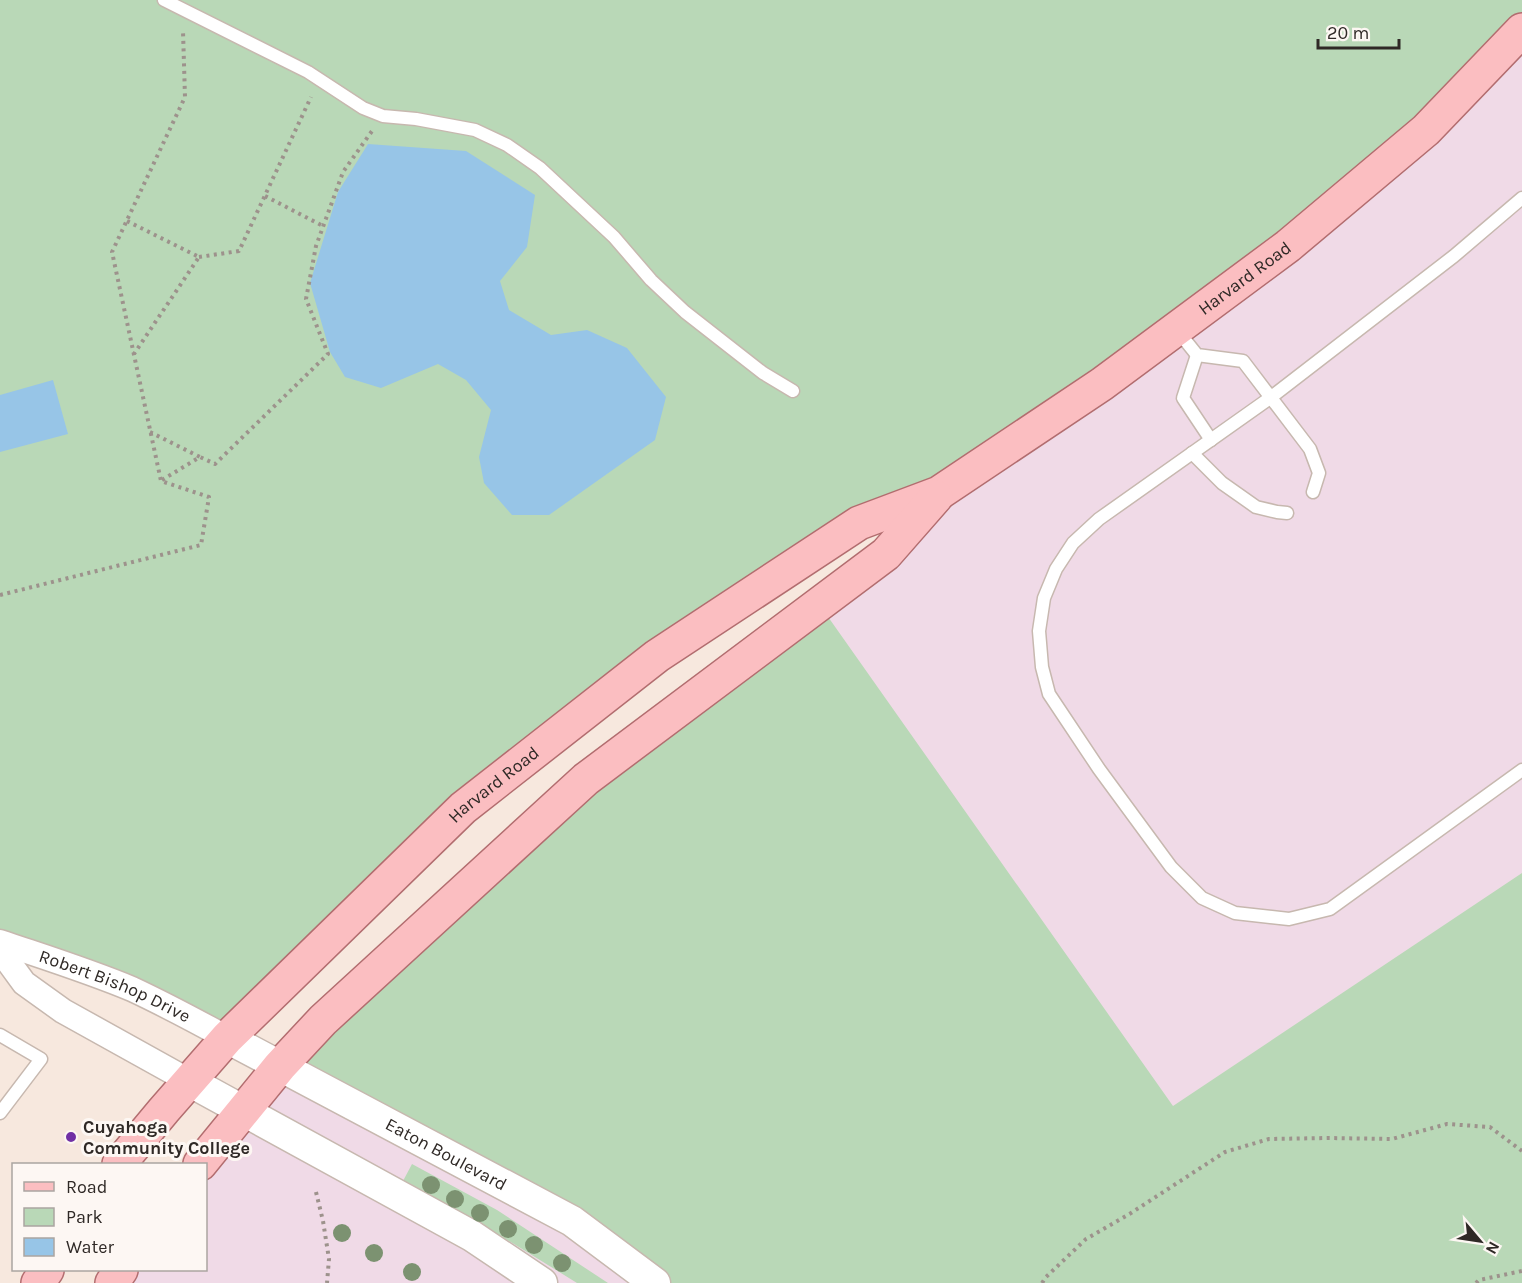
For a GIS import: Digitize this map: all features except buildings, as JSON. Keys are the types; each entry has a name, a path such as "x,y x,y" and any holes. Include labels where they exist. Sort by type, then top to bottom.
{"main road":[{"name":"Harvard Road","path":"120,1163 227,1038 463,808 657,656 859,524 939,493 1102,384 1177,329 1288,246 1426,130 1522,30"},
{"name":"Harvard Road","path":"201,1163 280,1066 323,1020 586,779 886,554 939,493"}],"street":[{"name":"Robert Bishop Drive","path":"0,942 86,971 130,989 227,1038"},
{"name":"Robert Bishop Drive","path":"0,950 24,983 63,1011 189,1081"},
{"name":"Eaton Boulevard","path":"227,1038 572,1221 655,1283"},
{"path":"189,1081 472,1236 542,1283"}],"lane":[{"path":"164,0 308,72 363,108 382,116 416,119 475,130 507,145 540,168 614,237 651,280 685,312 763,373 793,391"},
{"path":"1522,198 1454,256 1270,398 1099,519 1073,543 1056,569 1044,598 1039,631 1042,667 1049,694 1099,769 1171,867 1202,898 1235,913 1289,919 1330,909 1522,770"},
{"path":"1177,329 1197,355 1243,361 1310,449 1319,473 1313,492"},
{"path":"1197,355 1183,398 1211,440"},
{"path":"1192,453 1222,483 1256,507 1287,513"},
{"path":"0,1035 41,1059 0,1113"}],"path":[{"path":"161,481 112,252 185,97 182,9"},
{"path":"127,221 199,257 239,251 319,80"},
{"path":"150,432 215,464 328,354 306,299 316,246 343,172 382,116"},
{"path":"265,196 323,226"},
{"path":"134,355 199,257"},
{"path":"161,481 200,457"},
{"path":"0,595 201,545 210,497 161,481"},
{"path":"1042,1283 1086,1239 1226,1152 1269,1139 1392,1139 1447,1124 1490,1127 1522,1151"},
{"path":"316,1191 329,1259 327,1283"},
{"path":"1476,1283 1479,1280 1522,1271"}],"shaded area":[{"path":"1522,0 1522,1283 112,1283 120,1271 207,1271 207,1163 224,1135 819,604"}],"green space":[{"path":"0,0 1522,0 1522,30 1102,384 657,656 227,1038 0,942"},
{"path":"819,604 1173,1106 1522,873 1522,1283 655,1283 280,1066 323,1020"},
{"path":"412,1164 497,1210 608,1283 577,1283 403,1181"}],"water":[{"path":"368,144 466,151 535,195 527,247 500,281 509,310 551,335 587,330 627,348 666,397 655,440 549,515 512,515 484,483 479,457 491,410 466,380 438,364 381,388 345,377 330,352 310,283 338,192"},
{"path":"53,380 68,434 0,452 0,395"}],"place":[{"name":"Cuyahoga Community College","path":"71,1137"}]}
